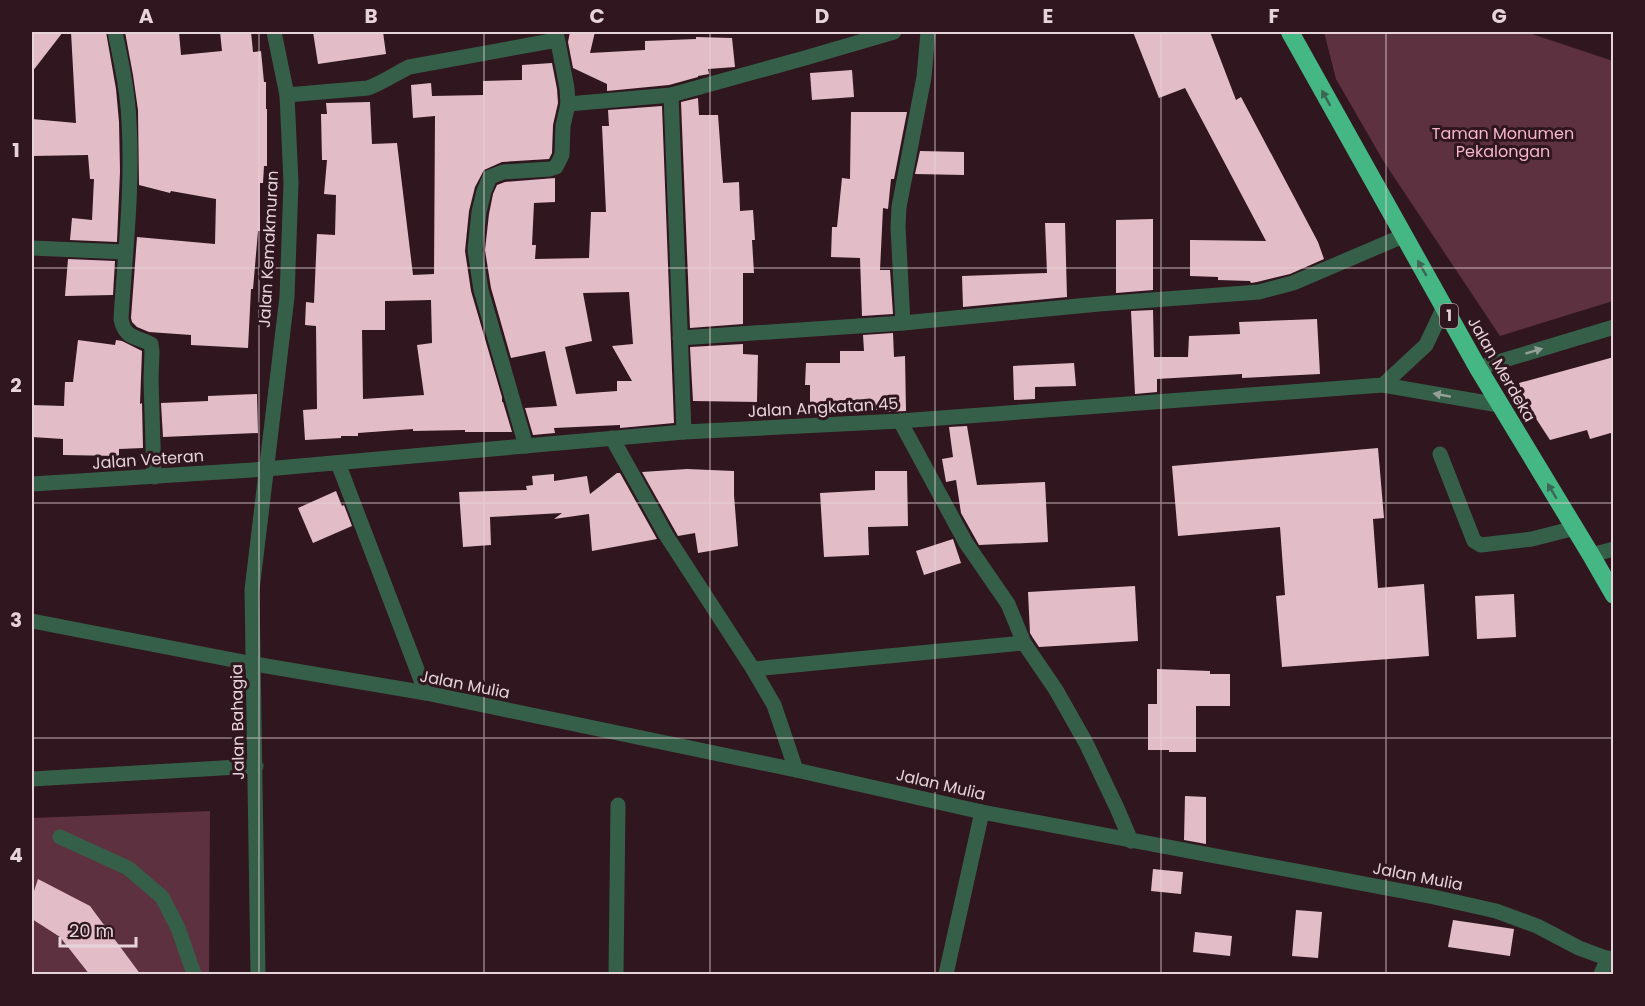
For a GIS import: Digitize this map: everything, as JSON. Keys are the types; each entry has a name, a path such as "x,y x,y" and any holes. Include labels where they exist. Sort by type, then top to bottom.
{"highway":[{"name":"Jalan Merdeka","path":"1290,32 1499,405 1614,595"}],"street":[{"path":"115,32 126,89 129,122 129,222 121,319 126,333 151,344 154,477"},
{"name":"Jalan Kemakmuran","path":"266,469 287,297 291,183 287,95 274,32"},
{"path":"568,104 671,95 894,32"},
{"path":"903,323 899,207 924,77 928,32"},
{"path":"287,95 368,88 409,67 556,36 568,104 563,126 562,155 556,167 550,169 503,172 490,177 479,212 475,250 481,290 526,446"},
{"path":"671,95 684,432"},
{"path":"680,338 903,323 1099,304 1259,292 1293,283 1403,236"},
{"path":"32,248 125,252"},
{"path":"1383,385 1426,345 1444,307"},
{"path":"1478,368 1614,327"},
{"name":"Jalan Angkatan 45","path":"266,469 684,432 900,421 1383,385 1499,405"},
{"path":"900,421 966,543 1008,604 1024,644 1056,690 1086,742 1118,808 1131,841"},
{"path":"612,438 666,535 774,705 796,770"},
{"path":"1440,454 1474,541 1481,546 1532,539 1575,528"},
{"path":"338,463 426,693"},
{"name":"Jalan Veteran","path":"32,484 266,469"},
{"name":"Jalan Bahagia","path":"258,975 252,590 266,469"},
{"path":"1591,555 1614,549"},
{"name":"Jalan Mulia","path":"32,621 254,664 426,693 796,770 982,812 1422,895 1496,911 1537,926 1579,948 1611,960"},
{"path":"753,669 1024,644"},
{"path":"32,779 256,766"},
{"path":"616,975 618,805"},
{"path":"946,975 982,812"},
{"path":"60,837 128,868 162,897 178,928 194,975"},
{"path":"1601,975 1611,960"}],"green space":[{"name":"Taman Monumen Pekalongan","path":"1324,32 1526,32 1613,61 1613,301 1500,336 1384,162 1336,79"},
{"path":"210,811 209,974 32,974 32,818"}],"building":[{"path":"32,32 63,32 32,72"},
{"path":"71,32 106,32 119,122 120,171 117,242 70,240 72,218 92,220 94,179 90,179 88,155 32,156 32,119 76,123"},
{"path":"125,32 179,32 181,55 222,51 220,32 251,32 253,52 261,51 264,82 266,82 267,166 264,166 263,183 260,183 260,231 258,231 253,289 251,289 248,348 191,345 191,335 149,332 132,322 137,237 215,244 216,199 171,191 170,193 139,185 138,110"},
{"path":"313,32 383,32 386,54 318,64"},
{"path":"570,32 595,32 590,53 645,50 645,41 696,39 696,37 732,38 735,67 708,69 709,74 669,85 607,91 607,84 573,68 568,42"},
{"path":"1133,32 1210,32 1236,100 1241,97 1318,242 1324,259 1290,274 1251,283 1250,281 1218,280 1218,277 1190,276 1190,240 1266,241 1185,88 1159,98"},
{"path":"552,63 558,103 553,125 552,153 549,159 502,162 484,170 475,187 469,211 465,251 471,291 512,432 413,431 413,429 305,440 303,410 317,409 316,326 305,325 306,302 314,303 317,234 335,235 336,195 324,194 327,160 322,160 321,114 327,114 326,103 370,102 372,144 397,143 413,275 434,274 435,116 413,118 411,85 431,83 432,96 483,95 483,81 522,80 522,65","holes":["431,300 432,343 417,345 424,395 363,399 362,330 385,330 385,301"]},
{"path":"852,70 854,97 812,100 810,73"},
{"path":"698,98 699,115 718,115 723,183 739,182 740,211 753,210 754,273 743,273 743,324 690,328 681,102"},
{"path":"662,106 674,423 620,428 620,425 554,428 555,433 533,435 525,408 557,406 545,351 511,358 491,288 485,250 493,194 497,185 505,182 555,178 555,202 534,203 532,245 536,245 535,259 589,258 591,212 606,212 602,126 609,126 608,110","holes":["629,292 633,344 612,346 632,381 617,381 617,391 576,394 565,347 592,341 583,293"]},
{"path":"851,112 907,112 894,179 891,179 888,209 883,208 880,270 890,270 893,314 862,316 860,258 831,257 832,227 837,227 842,178 850,179"},
{"path":"920,151 964,152 964,175 915,174"},
{"path":"1153,219 1153,290 1116,293 1116,220"},
{"path":"1045,223 1065,223 1067,297 963,307 962,276 1047,273"},
{"path":"68,259 115,261 113,295 65,296"},
{"path":"1153,310 1154,357 1188,357 1189,336 1240,334 1239,322 1317,319 1320,374 1242,378 1242,374 1157,379 1157,392 1135,394 1131,311"},
{"path":"893,333 894,357 905,356 906,411 831,410 832,415 810,415 810,385 805,385 806,363 840,363 840,351 864,351 863,335"},
{"path":"78,340 115,345 116,340 122,341 142,351 140,404 142,403 143,448 119,449 119,456 63,455 63,439 32,437 32,405 64,406 65,382 73,382"},
{"path":"743,344 743,354 758,355 757,402 693,401 690,347"},
{"path":"1614,357 1614,432 1590,439 1587,430 1550,440 1535,417 1531,420 1519,383"},
{"path":"1074,363 1076,386 1035,387 1035,399 1014,400 1013,366"},
{"path":"257,394 258,433 163,437 161,403 208,401 208,396"},
{"path":"967,426 977,485 1045,482 1048,542 979,545 961,513 956,480 946,482 942,459 953,457 949,427"},
{"path":"1378,448 1384,518 1373,519 1378,588 1424,584 1429,656 1282,667 1276,596 1285,595 1280,527 1178,536 1172,466"},
{"path":"687,469 734,471 738,546 698,553 695,533 678,536 642,472"},
{"path":"875,471 907,471 908,526 868,527 869,555 824,557 820,493 875,490"},
{"path":"620,473 657,539 592,551 589,514 554,519 562,513 490,517 491,545 463,547 459,492 527,490 526,486 533,485 532,476 554,474 554,481 587,476 590,494"},
{"path":"336,491 352,526 313,543 298,508"},
{"path":"953,539 961,563 924,575 916,551"},
{"path":"1135,586 1138,641 1039,647 1030,633 1028,592"},
{"path":"1514,594 1516,637 1477,639 1475,596"},
{"path":"1157,669 1230,674 1230,706 1196,706 1196,752 1148,750 1148,704 1157,704"},
{"path":"1185,796 1206,797 1206,844 1184,840"},
{"path":"1153,869 1183,872 1181,894 1151,891"},
{"path":"38,879 90,906 141,975 90,975 60,937 32,919 32,897"},
{"path":"1296,910 1322,912 1318,958 1292,956"},
{"path":"1453,920 1514,929 1510,956 1448,947"},
{"path":"1195,932 1232,936 1230,956 1193,952"}]}
